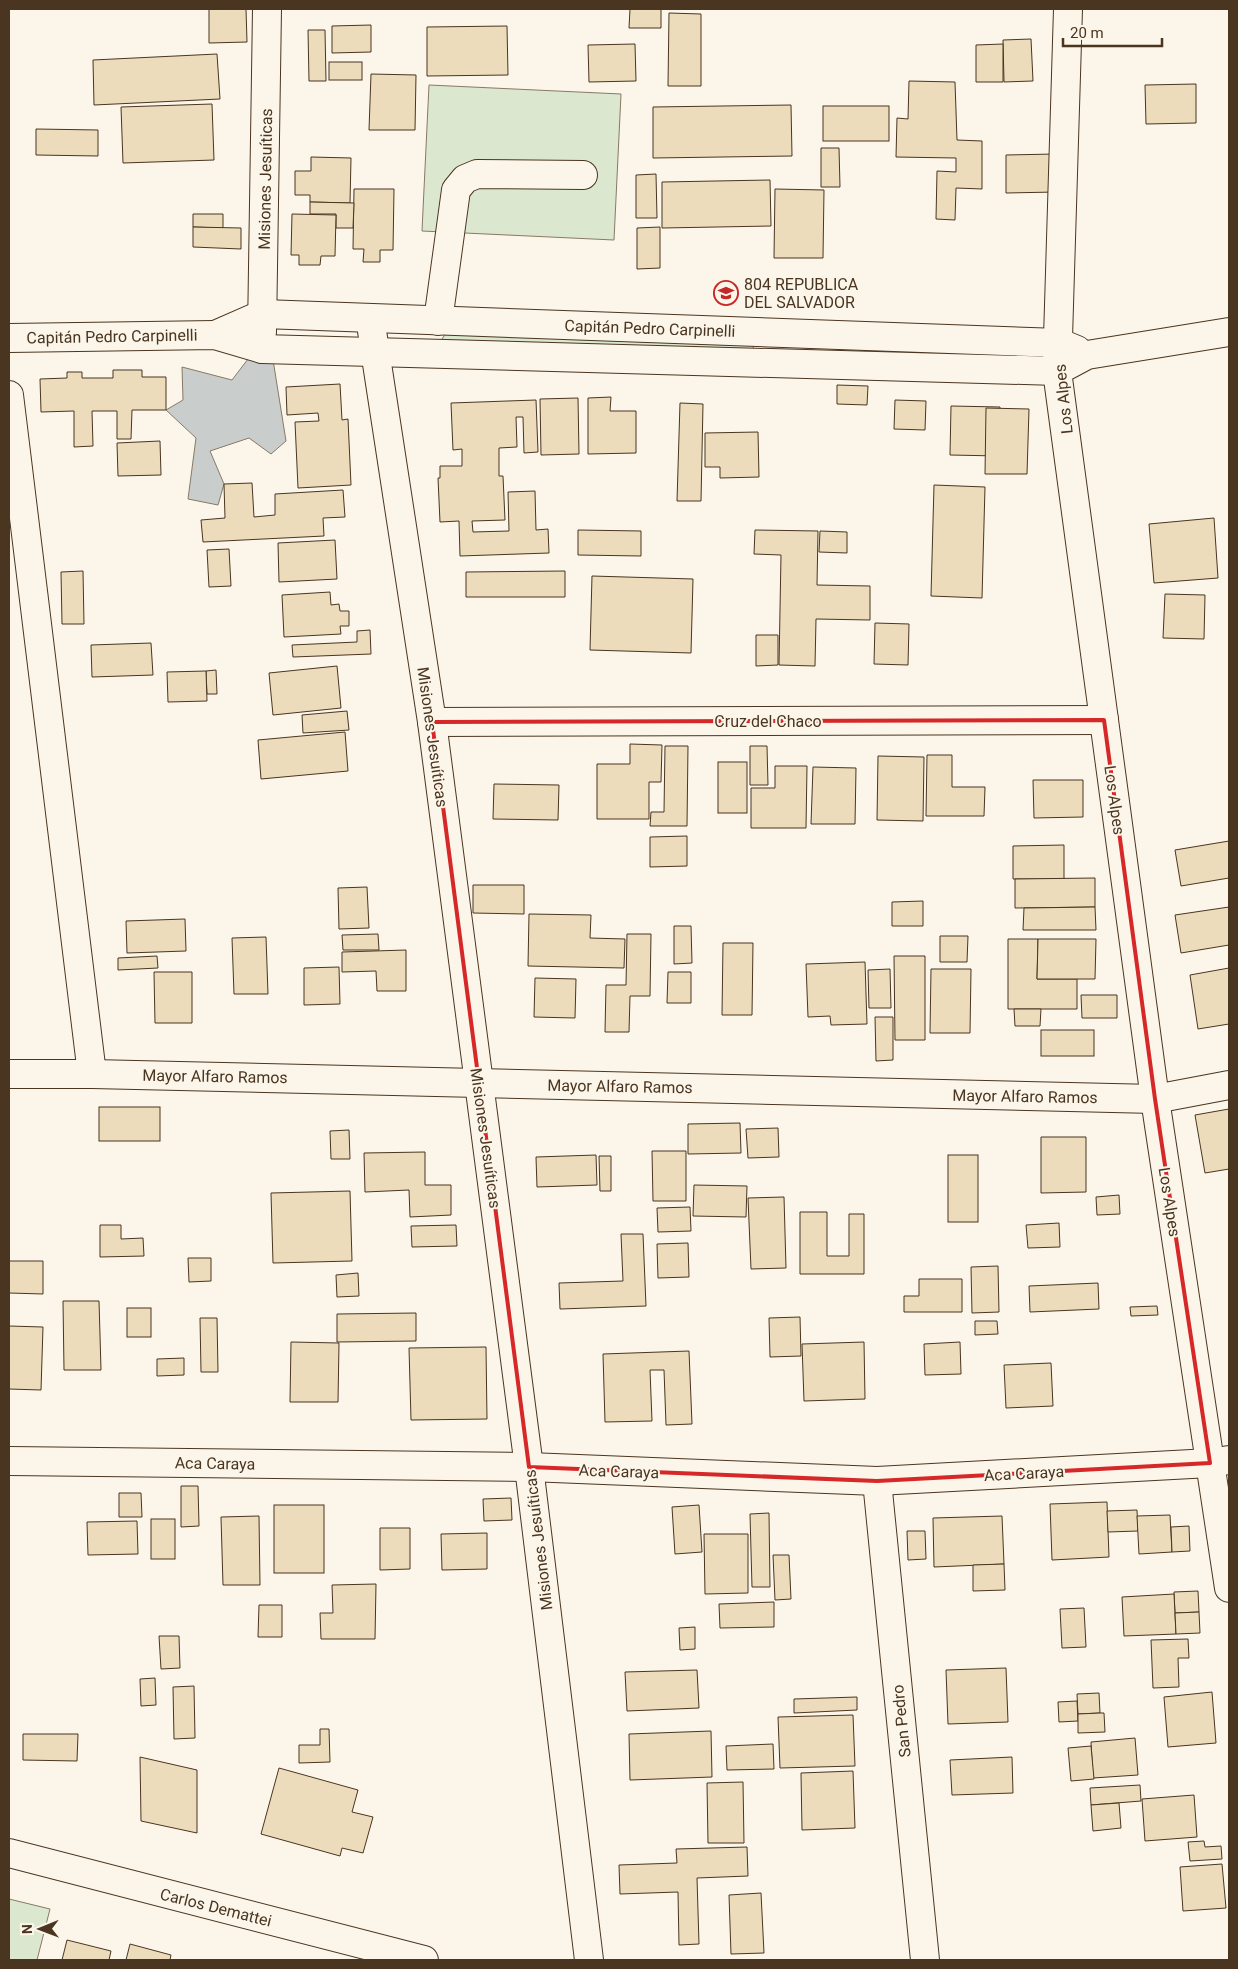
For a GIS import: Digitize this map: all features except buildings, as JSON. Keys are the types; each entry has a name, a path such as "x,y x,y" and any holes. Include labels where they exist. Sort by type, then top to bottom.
{"street":[{"name":"Misiones Jesuíticas","path":"262,349 267,9"},
{"name":"Los Alpes","path":"1068,9 1058,371 1155,1099 1220,1461 1229,1588"},
{"path":"438,321 456,190 465,179 477,174 583,175"},
{"name":"Capitán Pedro Carpinelli","path":"215,334 263,314 1060,343 1087,354"},
{"name":"Misiones Jesuíticas","path":"370,318 432,722 529,1467 588,1960"},
{"path":"1058,371 1087,354 1229,332"},
{"name":"Capitán Pedro Carpinelli","path":"9,338 215,334 262,349 1058,371"},
{"path":"796,364 798,334"},
{"path":"9,395 92,1074"},
{"name":"Cruz del Chaco","path":"432,722 1104,720"},
{"name":"Mayor Alfaro Ramos","path":"9,1074 478,1082 1155,1099 1229,1085"},
{"name":"Aca Caraya","path":"9,1461 529,1467 877,1481 1220,1461"},
{"name":"San Pedro","path":"877,1481 925,1960"},
{"name":"Carlos Demattei","path":"9,1853 424,1960"}],"highlighted area":[{"path":"1104,720 1155,1099 1210,1463 877,1481 529,1467 432,722"}],"green space":[{"path":"429,85 621,94 614,240 422,231"},
{"path":"446,333 752,343 754,350 445,342 442,339"},
{"path":"842,347 1010,352 1012,359 839,353"},
{"path":"9,1899 50,1909 37,1960 9,1960"}],"shaded area":[{"path":"264,338 270,341 286,441 271,454 249,438 210,451 224,484 218,505 188,499 196,438 166,410 183,400 182,367 232,380"}],"place":[{"name":"804 REPUBLICA DEL SALVADOR","path":"726,293"}]}
